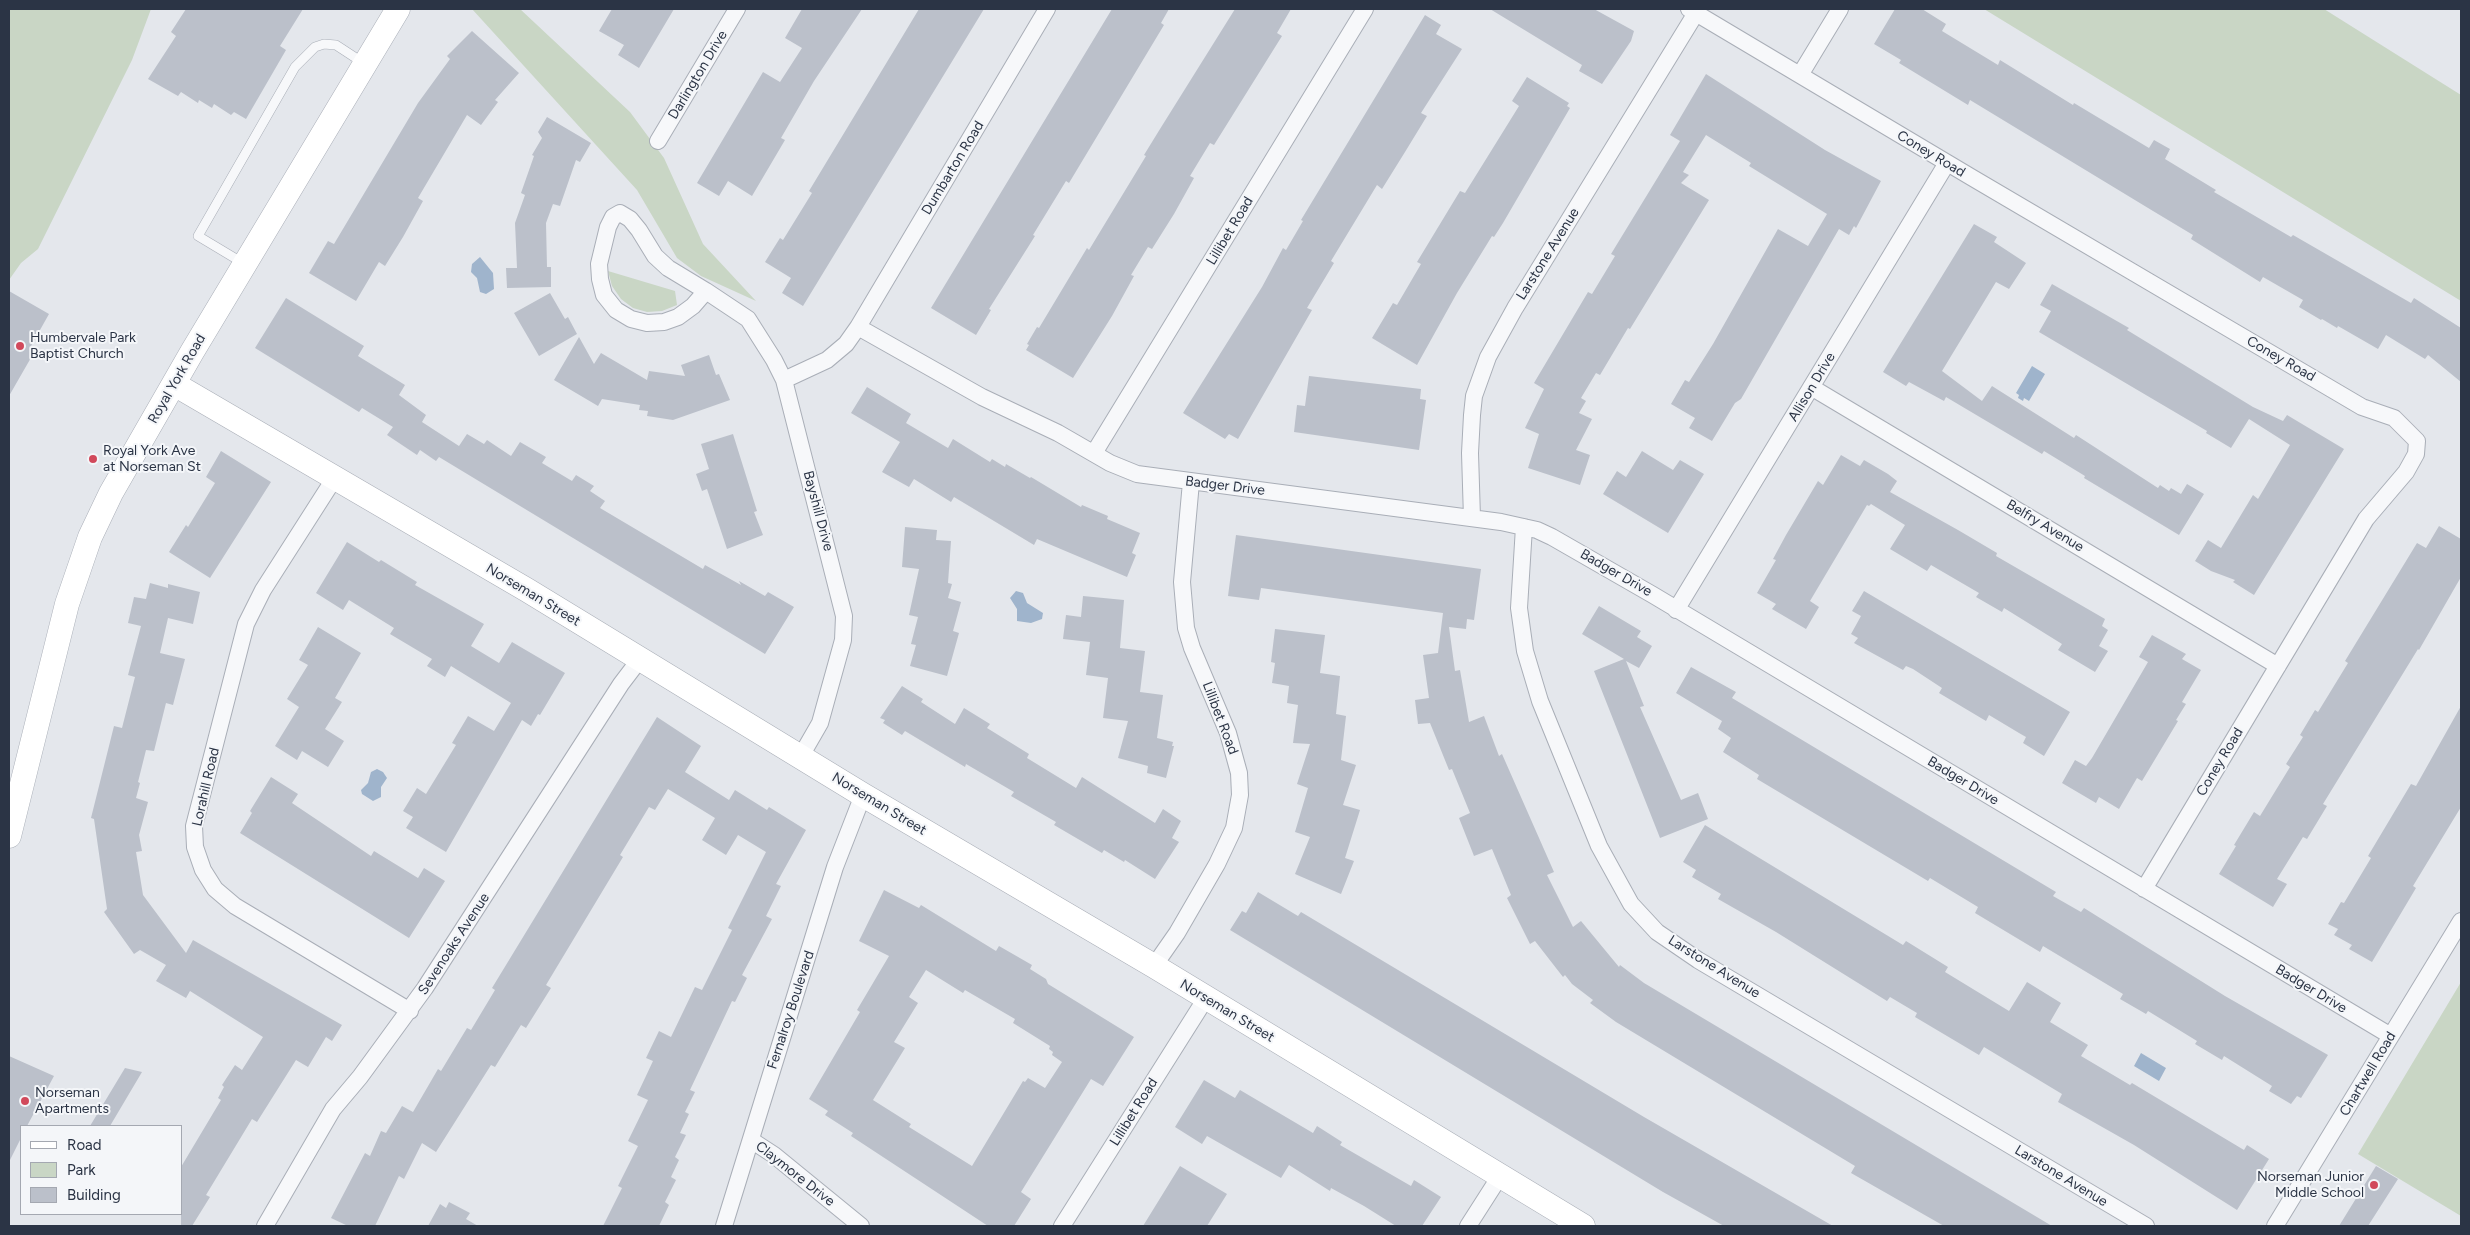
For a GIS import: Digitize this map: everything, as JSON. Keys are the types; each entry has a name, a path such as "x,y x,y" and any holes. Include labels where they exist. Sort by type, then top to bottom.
{"street":[{"name":"Royal York Road","path":"9,836 68,604 90,537 120,477 244,264 398,9"},
{"name":"Darlington Drive","path":"658,141 737,9"},
{"name":"Dumbarton Road","path":"858,327 1047,9"},
{"name":"Lillibet Road","path":"1094,453 1365,9"},
{"path":"1800,75 1840,9"},
{"name":"Coney Road","path":"1693,11 2362,407 2394,418 2417,441 2416,454 2406,472 2366,519 2144,889"},
{"name":"Larstone Avenue","path":"1472,518 1470,453 1472,415 1474,396 1488,357 1515,308 1693,11"},
{"name":"Allison Drive","path":"1676,610 1947,163"},
{"name":"Bayshill Drive","path":"706,291 693,306 678,317 664,322 647,323 631,320 616,310 604,295 600,279 600,264 608,227 613,217 620,213 630,219 640,230 655,256 668,268 706,291 748,319 766,346 784,380 844,616 843,640 820,723 801,756"},
{"path":"784,380 832,357 846,344 858,327"},
{"name":"Badger Drive","path":"858,327 982,397 1058,433 1137,474 1472,518 1537,530 1566,544 2391,1036"},
{"name":"Norseman Street","path":"174,384 527,590 863,795 1154,966 1583,1226"},
{"name":"Belfry Avenue","path":"1811,387 2278,666"},
{"name":"Lorahill Road","path":"334,479 264,590 246,624 194,826 195,847 203,870 211,882 234,906 410,1011"},
{"name":"Lillibet Road","path":"1154,966 1177,933 1218,864 1234,828 1240,795 1239,774 1228,733 1192,648 1186,628 1182,582 1191,482"},
{"name":"Larstone Avenue","path":"1524,527 1519,608 1525,651 1540,700 1596,837 1631,904 1657,932 1698,960 2146,1226"},
{"name":"Sevenoaks Avenue","path":"265,1226 333,1109 410,1011 621,684 640,659"},
{"name":"Fernalroy Boulevard","path":"724,1226 835,867 863,795"},
{"name":"Chartwell Road","path":"2275,1226 2461,921"},
{"name":"Lillibet Road","path":"1062,1226 1206,998"},
{"name":"Claymore Drive","path":"751,1140 774,1155 861,1226"},
{"path":"1468,1226 1500,1176"}],"lane":[{"path":"244,264 198,236 295,67 315,47 324,44 336,45 365,64"}],"green space":[{"path":"9,9 151,9 132,60 38,249 21,263 9,280"},
{"path":"472,9 520,9 630,112 664,158 703,244 756,301 701,276 677,258 637,190"},
{"path":"1984,9 2324,9 2461,95 2461,301"},
{"path":"608,271 675,291 677,305 662,311 647,312 633,308 621,299 612,286"},
{"path":"2461,982 2461,1216 2358,1154"}],"water":[{"path":"480,257 493,273 494,289 486,294 480,292 477,278 471,272 472,264"},
{"path":"2032,366 2045,374 2029,401 2024,398 2023,401 2018,398 2019,395 2016,393"},
{"path":"1016,591 1023,593 1027,603 1043,613 1042,619 1031,623 1017,621 1017,609 1010,598"},
{"path":"377,769 383,772 387,778 381,787 381,797 373,801 362,794 361,790 368,783 371,772"},
{"path":"2141,1053 2166,1068 2159,1081 2134,1066"}],"building":[{"path":"186,9 303,9 280,46 286,50 246,119 234,112 231,115 214,104 212,108 199,100 198,103 181,92 178,96 148,79 176,36 171,32"},
{"path":"612,9 674,9 639,68 618,55 624,45 599,31"},
{"path":"802,9 862,9 814,81 781,138 785,140 752,196 728,181 719,196 697,183 763,72 780,82 802,48 785,38"},
{"path":"919,9 984,9 803,306 782,293 791,278 765,262 780,238 783,240 812,193 809,191"},
{"path":"1112,9 1169,9 1161,23 1164,25 1069,183 1066,181 1033,235 1035,236 989,309 991,310 976,335 931,308"},
{"path":"1235,9 1291,9 1277,33 1282,36 1214,145 1210,143 1190,176 1194,178 1174,214 1152,249 1148,247 1131,275 1134,276 1112,316 1073,378 1026,350 1029,345 1027,344 1037,327 1039,328 1087,248 1089,250 1146,156 1144,155"},
{"path":"1490,9 1594,9 1634,31 1631,41 1602,84 1579,71 1582,65"},
{"path":"1895,9 1922,9 1946,24 1942,31 1998,65 2000,60 2073,105 2074,103 2149,148 2154,140 2170,149 2165,159 2216,190 2214,192 2411,303 2414,298 2461,328 2461,382 2428,355 2425,359 2386,335 2378,349 2338,326 2337,328 2321,320 2299,307 2303,300 2263,277 2260,282 2191,239 2193,235 1970,100 1968,105 1899,63 1901,60 1874,44"},
{"path":"1425,15 1441,25 1436,34 1462,49 1421,113 1427,116 1405,152 1382,189 1377,185 1331,261 1334,263 1307,308 1312,310 1238,439 1229,434 1225,439 1183,413 1262,287 1283,248 1286,250 1303,221 1301,220"},
{"path":"472,31 519,73 495,100 498,102 481,125 467,115 418,198 423,201 403,237 385,266 379,262 356,301 309,273 328,241 334,244 418,103 450,59 447,56"},
{"path":"1706,74 1825,150 1881,181 1856,228 1854,226 1849,235 1839,229 1741,399 1735,403 1712,441 1689,428 1695,418 1671,404 1685,380 1689,382 1713,344 1778,229 1808,246 1827,214 1749,166 1751,163 1706,135 1683,172 1689,175 1681,183 1709,200 1630,329 1628,328 1600,375 1596,373 1581,398 1586,401 1579,413 1592,419 1576,450 1590,455 1580,485 1528,468 1539,434 1525,428 1544,389 1534,383 1588,292 1592,294 1615,256 1611,254 1680,141 1670,135"},
{"path":"1527,77 1569,103 1567,106 1570,108 1503,223 1494,237 1492,236 1457,293 1417,365 1372,338 1393,303 1397,305 1421,264 1417,262 1460,191 1465,193 1519,106 1512,101"},
{"path":"547,117 591,143 580,162 576,160 560,206 553,204 546,223 547,267 551,267 551,287 507,288 506,268 517,268 515,223 525,195 521,193 534,156 532,155 542,138 538,132"},
{"path":"1974,224 1997,237 1994,242 2026,263 2009,289 1996,282 1942,371 1982,401 1992,386 2074,438 2076,435 2158,488 2160,485 2169,491 2171,488 2181,494 2187,484 2204,494 2179,535 2084,478 2085,476 2044,451 2042,454 1946,397 1944,401 1909,382 1906,386 1883,372"},
{"path":"2052,284 2129,328 2127,330 2253,407 2283,421 2287,415 2344,449 2254,595 2233,582 2235,580 2211,571 2195,561 2208,540 2221,548 2253,495 2258,499 2290,445 2249,419 2231,448 2206,433 2207,431 2039,332 2051,311 2040,305"},
{"name":"Humbervale Park Baptist Church","path":"9,291 49,314 31,346 36,349 9,396"},
{"path":"550,293 565,319 568,317 577,334 539,356 514,313"},
{"path":"286,298 364,346 358,356 405,385 399,395 426,415 422,422 459,446 467,434 484,444 487,440 511,456 520,442 546,457 542,463 572,481 576,475 594,486 590,491 605,501 600,508 703,569 705,565 741,585 739,581 765,596 768,592 794,607 765,654 439,457 436,461 420,450 417,455 387,435 393,427 362,408 359,412 255,348"},
{"path":"579,337 594,364 601,353 647,380 649,371 685,376 681,365 709,355 716,375 719,374 730,400 673,420 647,416 648,411 639,410 640,405 602,399 598,406 554,380"},
{"path":"1309,376 1421,389 1420,399 1426,400 1419,450 1294,432 1297,405 1305,406"},
{"path":"867,387 911,414 906,423 948,448 953,439 990,462 992,459 1005,467 1006,464 1081,507 1082,505 1108,516 1107,519 1140,533 1132,553 1136,555 1127,577 1037,539 1034,545 954,497 951,502 914,479 909,487 882,472 900,442 851,413"},
{"path":"733,434 757,511 754,512 763,535 727,549 707,489 702,491 696,474 709,469 701,444"},
{"path":"221,451 271,482 210,578 169,552 186,525 188,527 215,483 206,477"},
{"path":"1642,451 1673,470 1680,460 1704,474 1668,533 1603,494 1617,471 1626,477"},
{"path":"1841,455 1860,466 1864,460 1888,474 1897,481 1890,492 1997,553 1996,556 2105,619 2102,626 2108,630 2099,646 2108,651 2095,672 2058,650 2062,644 2004,608 2002,612 1976,597 1979,593 1931,565 1927,571 1890,549 1905,525 1871,504 1867,505 1810,601 1819,607 1806,629 1772,609 1776,604 1757,593 1776,560 1773,559 1786,535 1818,481 1823,485"},
{"path":"2439,526 2461,539 2461,577 2419,650 2323,804 2327,806 2307,839 2303,837 2277,879 2287,884 2273,907 2219,874 2254,812 2260,816 2290,767 2286,764 2303,737 2300,735 2315,710 2318,712 2348,663 2345,661 2417,543 2426,548"},
{"path":"905,527 937,530 936,540 951,541 948,583 952,584 948,598 961,602 953,631 959,633 947,676 910,666 916,645 911,644 918,617 909,615 919,569 902,567"},
{"path":"1236,535 1481,569 1474,620 1467,619 1466,629 1449,627 1455,671 1460,670 1469,722 1484,716 1499,756 1502,754 1554,872 1547,875 1573,927 1581,921 1619,967 1620,965 1644,983 2052,1226 1944,1226 1851,1173 1855,1166 1616,1022 1590,1003 1593,1000 1572,984 1565,975 1563,977 1535,941 1530,944 1507,898 1511,895 1492,849 1474,856 1459,818 1470,813 1452,769 1449,770 1430,723 1418,724 1415,700 1429,698 1423,655 1438,653 1443,613 1261,588 1259,600 1228,596"},
{"path":"347,542 379,562 381,560 417,582 415,585 484,624 471,646 499,663 512,642 565,673 540,715 538,714 531,726 522,720 446,852 406,828 413,817 403,811 417,788 426,794 456,745 452,743 468,716 494,731 511,703 451,666 445,677 427,666 432,659 390,634 394,628 349,600 343,610 316,593"},
{"path":"150,583 168,588 168,584 200,592 193,624 168,618 160,653 185,659 173,705 166,703 154,751 146,750 138,782 140,783 136,798 148,802 139,835 142,851 136,852 143,895 186,953 193,940 342,1025 332,1041 326,1037 308,1067 296,1060 257,1122 252,1119 206,1195 210,1197 192,1226 181,1226 182,1165 221,1100 218,1098 224,1087 222,1085 235,1065 242,1070 263,1037 190,991 186,998 156,981 166,965 140,950 134,954 104,912 107,909 94,819 91,818 114,726 122,728 135,677 128,675 141,626 128,623 134,597 146,599"},
{"path":"1864,591 2070,712 2044,756 2023,743 2026,737 1989,715 1986,721 1939,693 1942,688 1913,669 1906,666 1903,670 1854,643 1858,638 1851,634 1861,616 1852,611"},
{"path":"1083,596 1124,600 1120,648 1145,651 1140,692 1163,695 1157,738 1173,742 1172,746 1174,746 1166,778 1147,773 1148,766 1118,758 1128,721 1103,718 1108,678 1086,675 1090,642 1063,639 1066,615 1081,617"},
{"path":"1599,606 1641,631 1637,637 1652,646 1639,668 1626,661 1644,706 1640,707 1681,800 1698,793 1708,819 1660,838 1594,671 1624,659 1582,634"},
{"path":"318,627 361,653 335,698 342,702 325,729 344,741 328,767 302,751 297,760 275,746 299,707 287,699 308,665 299,660"},
{"path":"1275,629 1325,635 1320,673 1340,676 1336,714 1346,716 1341,760 1356,765 1343,805 1360,810 1345,858 1354,861 1341,894 1295,874 1310,837 1295,832 1308,788 1297,784 1310,744 1293,743 1298,705 1287,703 1289,686 1272,683 1275,663 1271,662"},
{"path":"2152,635 2186,654 2182,659 2201,670 2182,702 2186,704 2176,720 2178,721 2142,781 2137,778 2119,809 2099,797 2096,803 2062,783 2075,760 2086,766 2092,758 2148,662 2139,657"},
{"path":"1691,667 1736,692 1732,698 2056,892 2053,896 2081,912 2084,908 2225,996 2328,1055 2301,1098 2297,1096 2291,1104 2269,1091 2272,1086 2224,1056 2222,1060 2195,1044 2197,1041 2148,1011 2146,1014 2120,999 2123,994 2043,946 2040,952 1975,913 1978,907 1930,878 1928,881 1757,779 1759,775 1723,752 1731,738 1718,729 1722,721 1676,693"},
{"path":"902,686 923,699 921,702 955,724 964,708 990,724 987,728 1029,754 1027,758 1076,788 1082,777 1155,823 1163,809 1181,821 1172,838 1179,842 1155,879 1125,860 1124,862 1104,850 1102,853 1054,825 1056,822 1011,796 1014,792 966,764 965,767 905,731 902,735 883,723 885,720 880,718"},
{"path":"2461,706 2461,807 2413,886 2416,888 2372,962 2349,949 2352,945 2334,935 2338,929 2328,924 2341,902 2344,903 2371,858 2368,856 2411,784 2416,786"},
{"path":"657,717 701,746 685,772 729,800 735,790 767,810 769,807 806,830 776,884 781,886 766,916 772,919 742,975 747,978 735,1002 732,1001 690,1090 695,1092 685,1112 689,1114 680,1133 686,1135 675,1157 679,1160 671,1177 676,1180 665,1202 669,1205 659,1226 603,1226 622,1188 618,1186 638,1146 628,1141 648,1100 637,1095 653,1061 646,1058 659,1031 671,1037 695,987 702,990 732,930 728,928 766,852 738,835 726,855 702,840 715,818 668,789 655,810 649,807 620,855 623,857 546,985 551,988 526,1028 521,1025 495,1067 491,1065 436,1152 422,1143 404,1179 399,1176 375,1226 348,1226 331,1218 365,1153 370,1156 381,1131 386,1133 402,1106 413,1112 438,1069 441,1071 467,1028 471,1030 495,990 492,988"},
{"path":"271,777 298,794 292,803 371,856 374,851 418,878 424,868 445,881 409,938 240,833 252,813 250,811"},
{"path":"1705,825 1903,945 1906,941 1948,967 1945,972 2009,1011 2027,982 2061,1003 2050,1022 2088,1045 2081,1056 2130,1085 2132,1083 2244,1150 2247,1145 2269,1159 2237,1210 2134,1145 2058,1102 2062,1094 1984,1047 1979,1055 1915,1017 1917,1013 1890,997 1887,1001 1776,932 1718,899 1721,894 1692,877 1696,870 1683,862"},
{"path":"884,890 919,908 921,905 996,951 999,946 1032,965 1030,969 1046,979 1048,984 1134,1037 1103,1086 1091,1079 1021,1192 1031,1199 1014,1226 988,1226 851,1136 853,1133 825,1115 828,1111 809,1099 860,1012 857,1010 889,956 859,941","holes":["926,970 963,993 965,990 1015,1019 1013,1023 1050,1046 1049,1049 1053,1052 1052,1055 1062,1062 1045,1088 1028,1078 1025,1082 1023,1081 972,1166 909,1127 911,1124 873,1100 905,1048 894,1042 918,1003 909,997"]},
{"path":"1258,892 1298,916 1301,912 1644,1117 1833,1226 1724,1226 1663,1192 1230,930 1242,911 1246,913"},
{"name":"Norseman Apartments","path":"9,1056 54,1076 28,1125 20,1125 20,1140 9,1162"},
{"path":"125,1068 142,1072 111,1125 91,1125"},
{"path":"1204,1080 1235,1098 1240,1090 1313,1133 1317,1126 1342,1142 1340,1145 1411,1186 1414,1180 1441,1197 1422,1226 1396,1226 1331,1188 1330,1191 1289,1165 1281,1178 1207,1136 1202,1144 1175,1127"},
{"path":"1180,1166 1227,1194 1207,1226 1143,1226"},
{"path":"2376,1166 2398,1179 2368,1226 2339,1226"},
{"path":"449,1202 470,1213 466,1219 478,1226 428,1226 440,1204 446,1208"}],"place":[{"name":"Humbervale Park Baptist Church","path":"20,346"},
{"name":"Royal York Ave at Norseman St","path":"93,459"},
{"name":"Norseman Apartments","path":"25,1101"},
{"name":"Norseman Junior Middle School","path":"2374,1185"}]}
